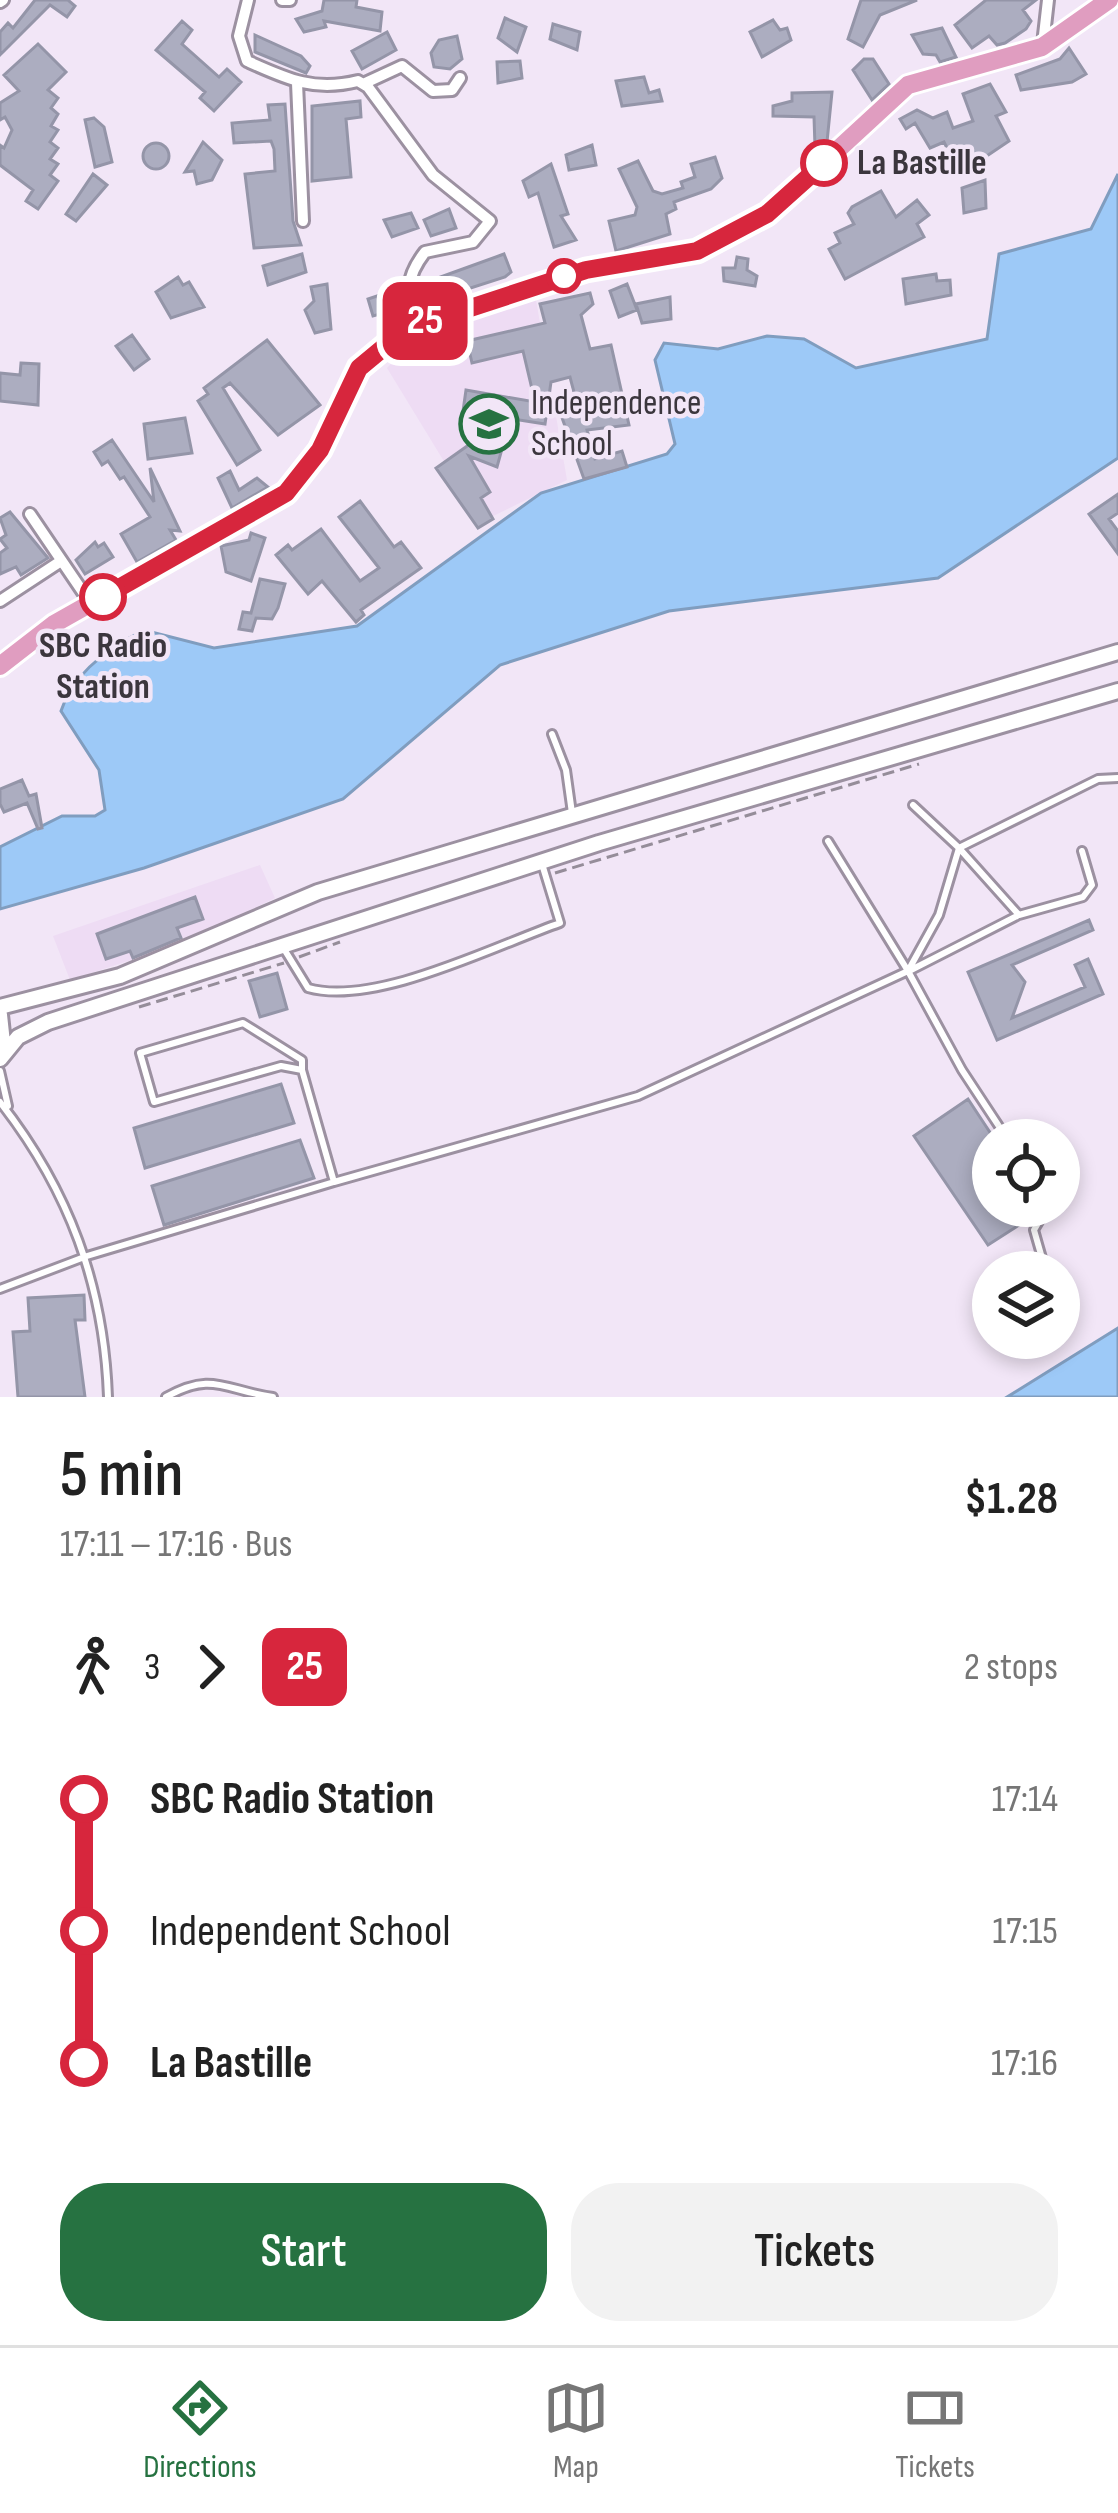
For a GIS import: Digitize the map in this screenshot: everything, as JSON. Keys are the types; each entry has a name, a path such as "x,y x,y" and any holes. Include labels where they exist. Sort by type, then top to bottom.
{"main road":[{"path":"0,666 26,643 286,493 320,450 359,368 417,324 586,270 697,251 767,214 908,85 1042,46 1109,0"}],"street":[{"path":"248,0 239,36 247,61 297,83 363,84 402,66 433,91 452,90 460,78"},
{"path":"1042,46 1048,0"},
{"path":"297,83 303,221"},
{"path":"363,84 433,176 490,220 473,242 425,252 408,274 408,299 417,324"},
{"path":"30,514 91,604"},
{"path":"0,601 61,561"},
{"path":"2,1056 6,1027 0,1011 120,976 298,899 1118,652"},
{"path":"2,1056 18,1037 48,1022 287,953 543,868 1118,691"}],"lane":[{"path":"552,734 566,770 573,816"},
{"path":"908,971 939,915 959,848 1098,779 1118,778"},
{"path":"913,806 959,848 1019,915"},
{"path":"828,841 994,1119"},
{"path":"0,1288 87,1256 638,1096 1019,915 1083,897 1091,885 1082,851"},
{"path":"287,953 308,988 344,994 376,988 560,923 543,868"},
{"path":"302,1070 281,1066 154,1102 140,1053 243,1023 302,1060 334,1182"},
{"path":"0,1071 10,1115"},
{"path":"0,1102 68,1207 87,1256 106,1349 108,1397"},
{"path":"166,1397 194,1381 208,1380 273,1397"}],"path":[{"path":"543,868 928,761"},
{"path":"127,1010 200,992 287,953 345,940"}],"shaded area":[{"name":"Independence School","path":"535,294 567,480 481,522 387,368 423,329"},
{"path":"260,865 275,898 183,943 70,980 53,936"}],"water":[{"path":"1118,174 1118,458 938,578 669,611 500,665 343,799 144,868 0,909 0,847 62,816 95,816 105,810 99,770 61,711 84,673 118,644 144,630 214,648 357,626 541,493 667,454 675,444 655,360 664,343 718,349 767,336 804,339 856,368 987,339 999,254 1091,229"},
{"path":"1118,1328 1118,1397 1007,1397 1068,1359 1080,1359 1080,1352"}],"building":[{"path":"35,0 68,0 75,6 67,17 50,5 0,55 0,32 8,23 13,28"},
{"path":"324,0 357,0 356,7 382,12 380,31 324,21 326,27 304,32 296,19 322,11"},
{"path":"861,0 917,0 880,15 863,47 848,39"},
{"path":"986,0 1036,0 1023,10 1031,21 1026,29 1005,43 997,45 989,36 972,48 955,25"},
{"path":"505,18 526,27 517,52 498,38"},
{"path":"773,20 780,30 787,28 791,40 762,57 750,32"},
{"path":"182,21 192,30 182,44 219,77 227,69 241,82 214,111 200,98 205,92 156,50"},
{"path":"553,24 580,32 577,50 550,39"},
{"path":"942,28 956,57 940,62 936,55 923,54 912,35"},
{"path":"387,32 396,50 362,69 352,51"},
{"path":"255,35 301,56 310,66 306,73 255,52"},
{"path":"457,36 462,59 450,69 434,67 431,53 439,40"},
{"path":"38,44 66,72 48,90 58,98 51,108 58,114 51,126 58,130 50,142 58,148 50,159 58,164 50,175 58,181 38,209 26,201 33,190 0,165 0,145 4,148 12,130 5,117 0,120 0,103 19,91 4,75"},
{"path":"1069,48 1086,74 1072,82 1021,90 1016,75 1060,59"},
{"path":"864,59 873,59 889,84 872,100 853,70"},
{"path":"520,61 522,78 498,83 497,62"},
{"path":"644,77 649,93 659,90 662,101 622,106 616,81"},
{"path":"990,84 1006,112 996,116 1009,141 960,174 944,142 930,148 915,123 906,129 900,119 917,110 933,118 947,112 953,128 973,121 963,94"},
{"path":"832,92 827,142 821,147 815,147 814,117 773,116 773,106 792,101 792,93"},
{"path":"360,101 361,117 346,119 351,177 312,181 312,106"},
{"path":"285,104 293,221 301,245 254,248 245,174 275,171 274,149 271,141 234,143 232,123 270,120 268,105"},
{"path":"94,118 104,127 112,162 95,167 85,120"},
{"path":"203,142 222,160 212,180 197,184 194,171 185,172"},
{"path":"156,143 169,156 156,169 143,156"},
{"path":"592,145 596,165 569,170 566,155"},
{"path":"715,157 722,178 711,189 674,202 676,209 666,214 670,234 616,251 609,221 635,215 637,207 619,169 638,161 653,191 662,194 683,188 681,182 695,177 691,164"},
{"path":"551,164 568,214 561,216 576,240 554,247 538,193 529,197 523,181"},
{"path":"93,174 107,185 76,221 66,214"},
{"path":"985,180 986,208 964,213 962,188"},
{"path":"881,191 896,217 917,200 929,215 917,224 924,237 845,279 829,249 840,243 835,233 854,224 848,213 852,207"},
{"path":"449,209 456,228 431,236 424,220"},
{"path":"411,213 418,228 392,237 384,220"},
{"path":"302,254 306,272 268,285 263,266"},
{"path":"504,254 511,272 505,277 430,301 424,283"},
{"path":"737,257 748,259 747,270 757,276 755,286 724,281 723,268 735,268"},
{"path":"936,274 937,281 950,280 951,295 906,304 903,279"},
{"path":"178,277 183,285 189,282 204,307 171,318 156,292"},
{"path":"327,284 331,329 315,333 305,310 314,301 311,287"},
{"path":"627,284 637,310 619,317 610,291"},
{"path":"398,289 404,315 393,319 391,311 373,316 368,299"},
{"path":"590,293 593,304 581,315 590,349 611,345 629,425 587,430 595,459 622,451 627,467 584,479 556,401 575,396 570,377 551,382 545,424 500,417 497,435 505,438 497,467 469,456 490,492 481,498 493,519 478,528 436,468 470,444 479,414 463,411 466,390 535,402 523,351 472,363 467,341 545,323 540,304"},
{"path":"670,297 671,319 642,323 636,304"},
{"path":"132,335 149,359 134,370 116,346"},
{"path":"267,340 320,405 278,435 230,383 223,388 260,450 237,465 198,401 208,394 204,388"},
{"path":"21,363 39,364 38,405 0,401 0,373 20,375"},
{"path":"185,418 192,453 148,459 144,424"},
{"path":"112,440 154,502 150,468 180,531 170,530 176,540 137,562 121,534 150,517 124,477 120,479 108,461 102,465 94,452"},
{"path":"230,471 239,490 257,478 268,487 232,508 218,478"},
{"path":"1118,494 1118,513 1109,519 1118,531 1118,554 1089,514"},
{"path":"360,501 394,547 401,542 421,568 361,610 364,615 356,622 322,581 308,594 276,555 288,545 292,550 321,529 360,581 379,568 339,517"},
{"path":"10,512 48,558 21,575 16,567 0,574 0,553 7,548 0,539 6,535 0,518"},
{"path":"251,533 265,538 251,581 226,572 221,546 249,540"},
{"path":"95,542 98,547 104,543 113,557 85,574 76,560"},
{"path":"260,579 285,584 278,608 272,619 256,618 252,631 239,629 243,612 251,613"},
{"path":"22,780 29,796 36,794 42,828 38,829 27,803 4,812 0,804 0,789"},
{"path":"195,897 203,919 177,928 181,938 133,958 130,951 106,959 97,934"},
{"path":"1089,920 1093,930 1012,965 1025,982 1012,1018 1085,987 1075,965 1088,959 1103,994 997,1040 968,972"},
{"path":"277,973 287,1009 260,1017 249,981"},
{"path":"281,1084 294,1123 145,1168 134,1128"},
{"path":"968,1099 981,1119 972,1119 972,1221 914,1136"},
{"path":"300,1140 314,1178 164,1225 152,1186"},
{"path":"976,1227 1016,1227 988,1245"},
{"path":"84,1295 85,1320 75,1320 85,1397 18,1397 13,1332 30,1331 28,1298"}],"bus line":[{"name":"25","path":"103,597 286,493 320,450 336,406 359,368 406,329 586,270 697,251 767,214 824,163"}],"place":[{"name":"La Bastille","path":"824,163"},
{"name":"Independence School","path":"489,424"},
{"name":"SBC Radio Station","path":"103,597"}]}
